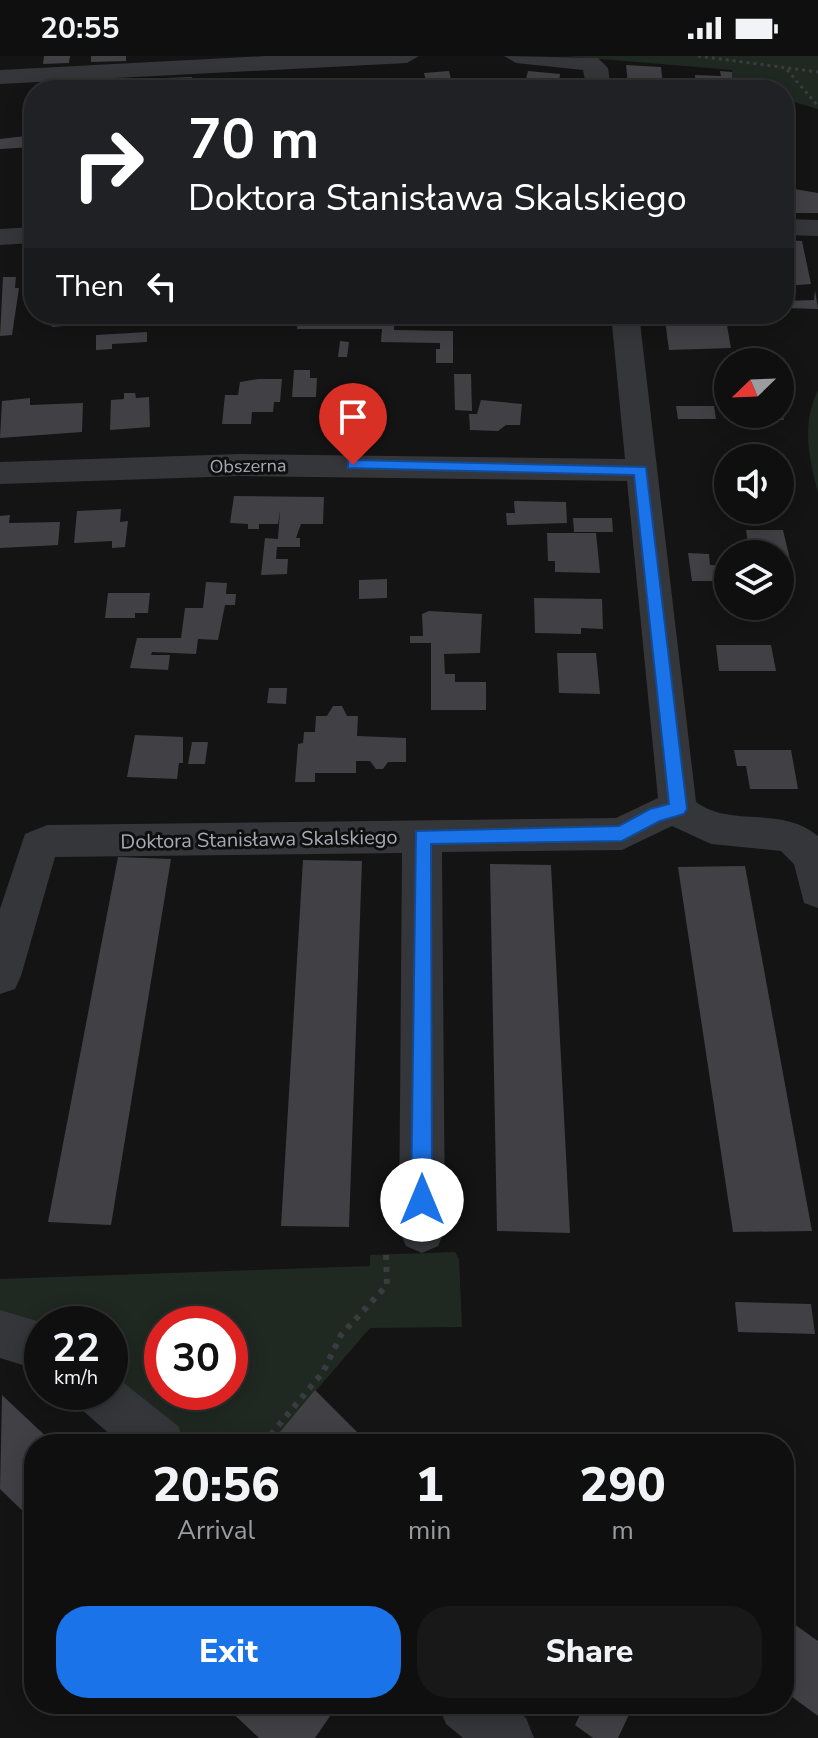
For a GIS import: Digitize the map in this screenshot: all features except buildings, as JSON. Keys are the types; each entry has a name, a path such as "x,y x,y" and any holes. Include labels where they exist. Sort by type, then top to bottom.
{"street":[{"path":"0,77 407,56"},
{"path":"516,56 589,63 596,68 598,80"},
{"path":"794,227 818,228"},
{"path":"0,237 24,236"},
{"path":"626,324 678,809 690,819 716,829 779,833 802,847 813,862 818,891"},
{"name":"Obszerna","path":"0,473 84,468 353,465 641,470"},
{"name":"Doktora Stanisława Skalskiego","path":"0,976 39,846 57,840 622,834 656,814 678,809"},
{"path":"422,837 422,1230"},
{"path":"0,1334 24,1339"},
{"path":"119,1410 148,1434"},
{"path":"478,1714 506,1738"}],"path":[{"path":"698,56 818,72"},
{"path":"786,69 818,106"},
{"path":"271,1434 323,1372 341,1335 387,1285 386,1254 422,1230"}],"shaded area":[{"path":"565,56 818,56 818,109 794,102 794,80 732,80 732,70"},
{"path":"818,390 818,493 808,429"},
{"path":"455,1252 459,1259 462,1327 370,1328 279,1434 163,1434 128,1397 128,1306 24,1306 24,1321 0,1320 0,1279 370,1266 370,1255"}],"route":[{"path":"353,465 641,470 678,809 656,814 631,832 622,834 422,837 422,1200"}]}
